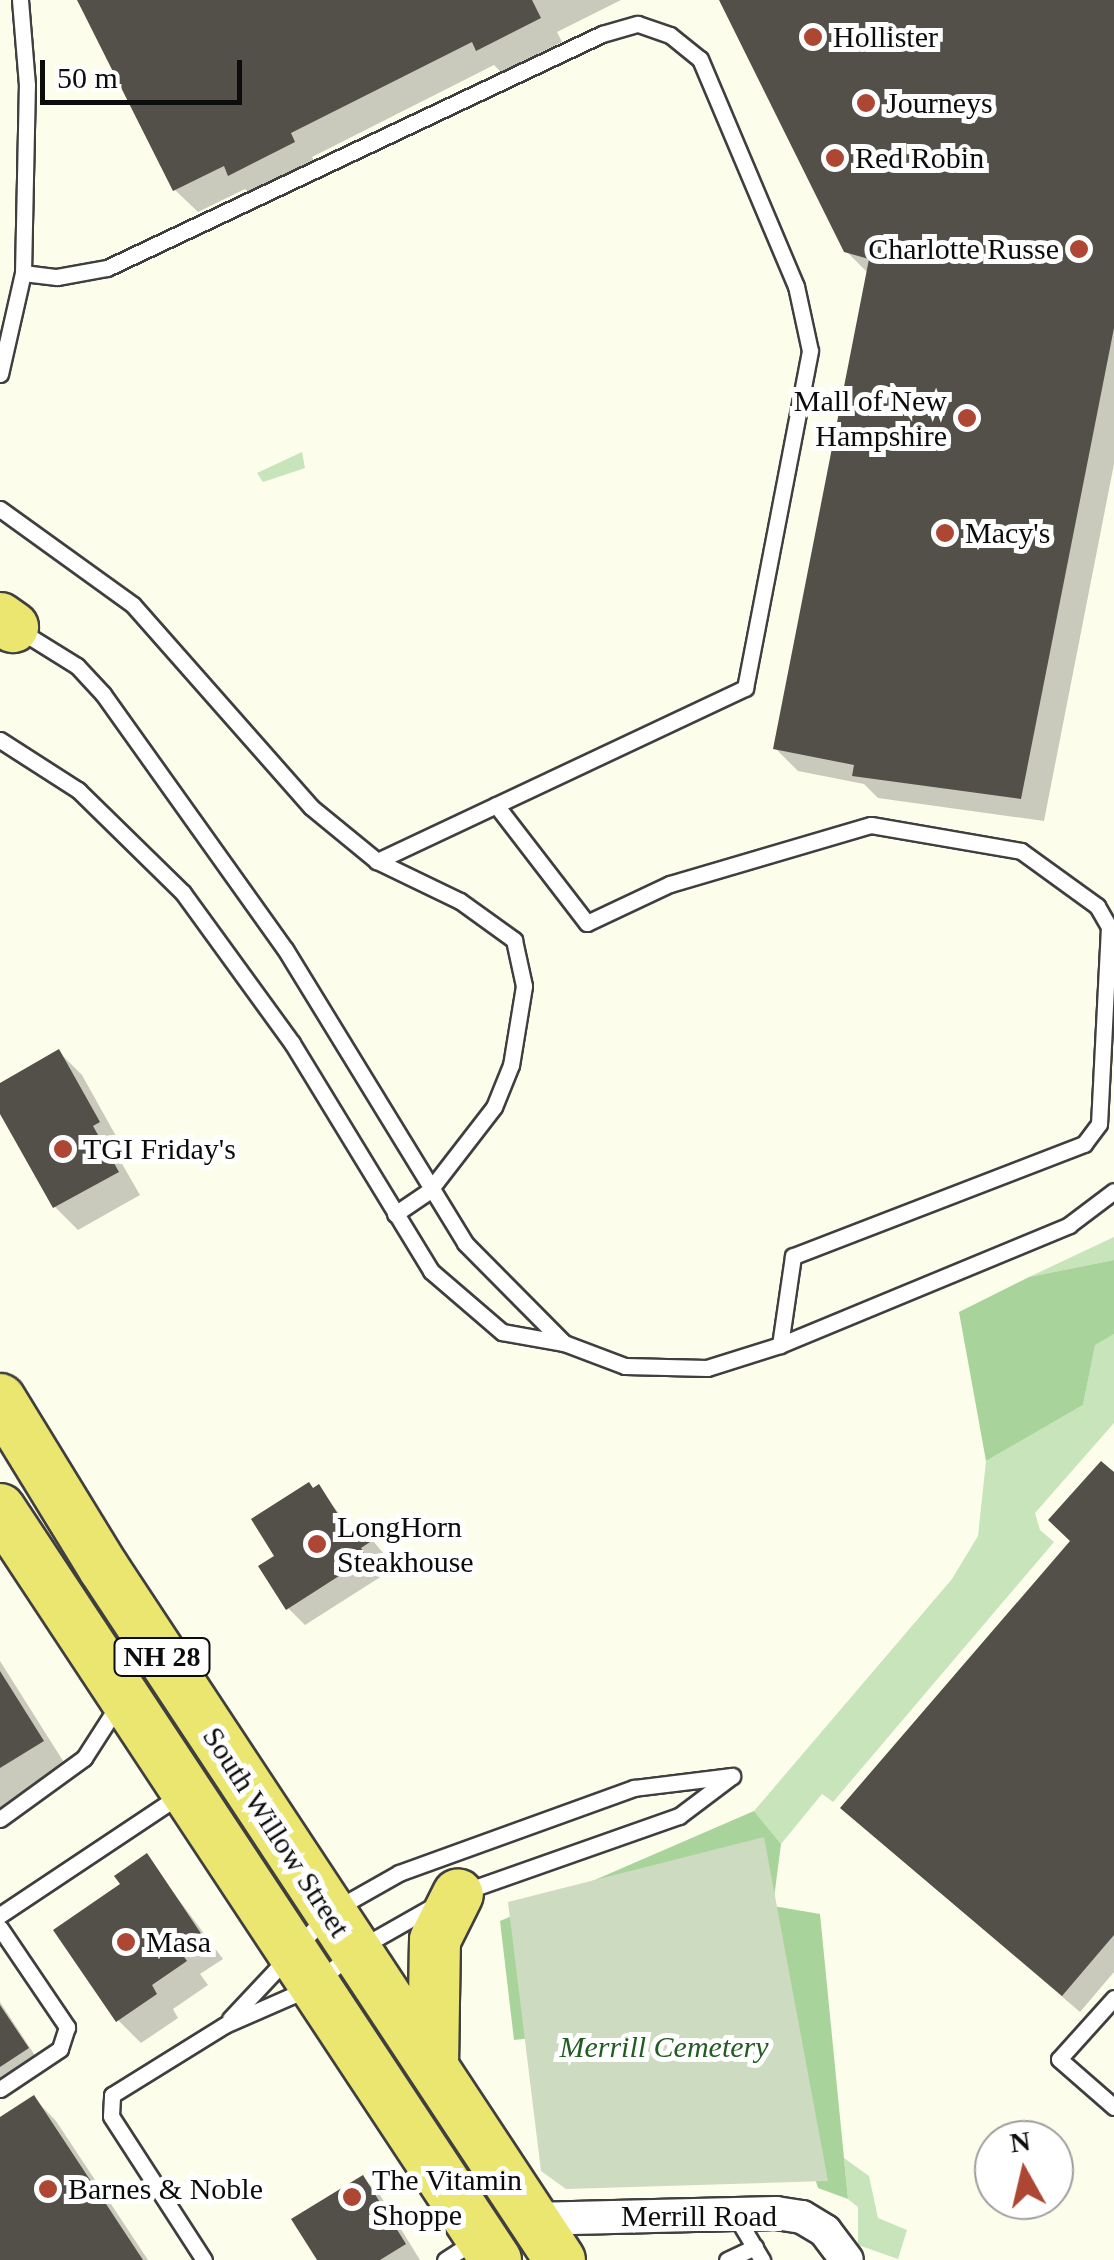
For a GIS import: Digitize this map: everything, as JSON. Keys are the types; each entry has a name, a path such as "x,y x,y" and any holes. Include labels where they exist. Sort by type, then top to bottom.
{"main road":[{"name":"South Willow Street","path":"0,1399 342,1931 560,2260"},
{"name":"South Willow Street","path":"0,1509 300,1968 474,2252"},
{"path":"433,2066 437,1930 458,1894"}],"street":[{"name":"Merrill Road","path":"532,2219 734,2213 802,2217 825,2231 847,2260"}],"lane":[{"path":"0,374 23,273 27,85 20,0"},
{"path":"23,273 57,276 108,268 602,34 638,24 670,35 700,59 796,286 810,350 804,406 745,688 376,861"},
{"path":"0,509 133,604 261,756 376,861 460,901 514,940 524,986 512,1065 494,1107 430,1192 395,1214"},
{"path":"4,623 50,646 103,694 219,852 464,1243 564,1343"},
{"path":"0,740 78,790 183,893 256,988 431,1270 476,1316 502,1332 564,1343 624,1366 707,1368 780,1344 1070,1225 1114,1191"},
{"path":"496,805 586,922 670,884 871,825 1021,851 1097,906 1109,926 1099,1124 1084,1144 794,1256 780,1344"},
{"path":"0,1819 84,1758 123,1697"},
{"path":"204,2260 111,2116 112,2095 224,2025 300,1968 342,1931 416,1865 634,1788 732,1776 680,1816 342,1931 224,2025"},
{"path":"0,1915 186,1791"},
{"path":"0,1928 66,2027 60,2049 0,2090"},
{"path":"1114,1998 1059,2059 1114,2107"},
{"path":"727,2260 759,2254 734,2213"}],"green space":[{"path":"302,452 305,468 263,482 257,473"},
{"path":"1114,1237 1114,1260 1029,1277"},
{"path":"1114,1260 1114,1334 1095,1345 1083,1405 986,1461 959,1312 1029,1277"},
{"path":"1114,1334 1114,1423 1035,1513 1040,1530 1054,1542 833,1802 822,1794 781,1844 754,1811 952,1579 978,1536 986,1461 1083,1405 1095,1344"},
{"name":"Merrill Cemetery","path":"754,1811 781,1844 773,1906 820,1914 848,2199 818,2188 795,2114 560,2035 514,2040 500,1921"},
{"name":"Merrill Cemetery","path":"764,1837 828,2181 566,2189 541,2171 508,1902"},
{"path":"844,2158 869,2176 878,2218 907,2230 898,2259 858,2245 858,2207 848,2199"}],"building":[{"path":"77,0 532,0 541,18 476,51 472,42 291,133 295,142 228,176 224,166 173,191"},
{"name":"Mall of New Hampshire","path":"719,0 1114,0 1114,328 1021,799 852,776 854,765 773,749 869,259 844,252"},
{"name":"TGI Friday's","path":"59,1049 100,1122 93,1126 119,1172 53,1208 0,1114 0,1083"},
{"path":"1101,1461 1114,1472 1114,1935 1062,1996 840,1808 1070,1541 1048,1520"},
{"name":"LongHorn Steakhouse","path":"309,1482 313,1488 319,1484 348,1530 361,1522 373,1540 361,1548 367,1558 286,1610 258,1566 274,1556 251,1519"},
{"path":"0,1671 44,1741 0,1768"},
{"name":"Masa","path":"147,1853 202,1935 179,1950 187,1961 152,1985 157,1994 116,2022 53,1930 120,1884 114,1876"},
{"path":"0,2005 29,2048 0,2067"},
{"name":"Barnes & Noble","path":"34,2095 143,2260 0,2260 0,2117"},
{"name":"The Vitamin Shoppe","path":"363,2175 406,2244 380,2260 317,2260 291,2219"}],"place":[{"name":"Hollister","path":"813,37"},
{"name":"Journeys","path":"866,103"},
{"name":"Red Robin","path":"835,158"},
{"name":"Charlotte Russe","path":"1079,249"},
{"name":"Mall of New Hampshire","path":"967,418"},
{"name":"Macy's","path":"945,533"},
{"name":"TGI Friday's","path":"63,1149"},
{"name":"LongHorn Steakhouse","path":"317,1544"},
{"name":"Masa","path":"126,1942"},
{"name":"Barnes & Noble","path":"48,2189"},
{"name":"The Vitamin Shoppe","path":"352,2197"}]}
